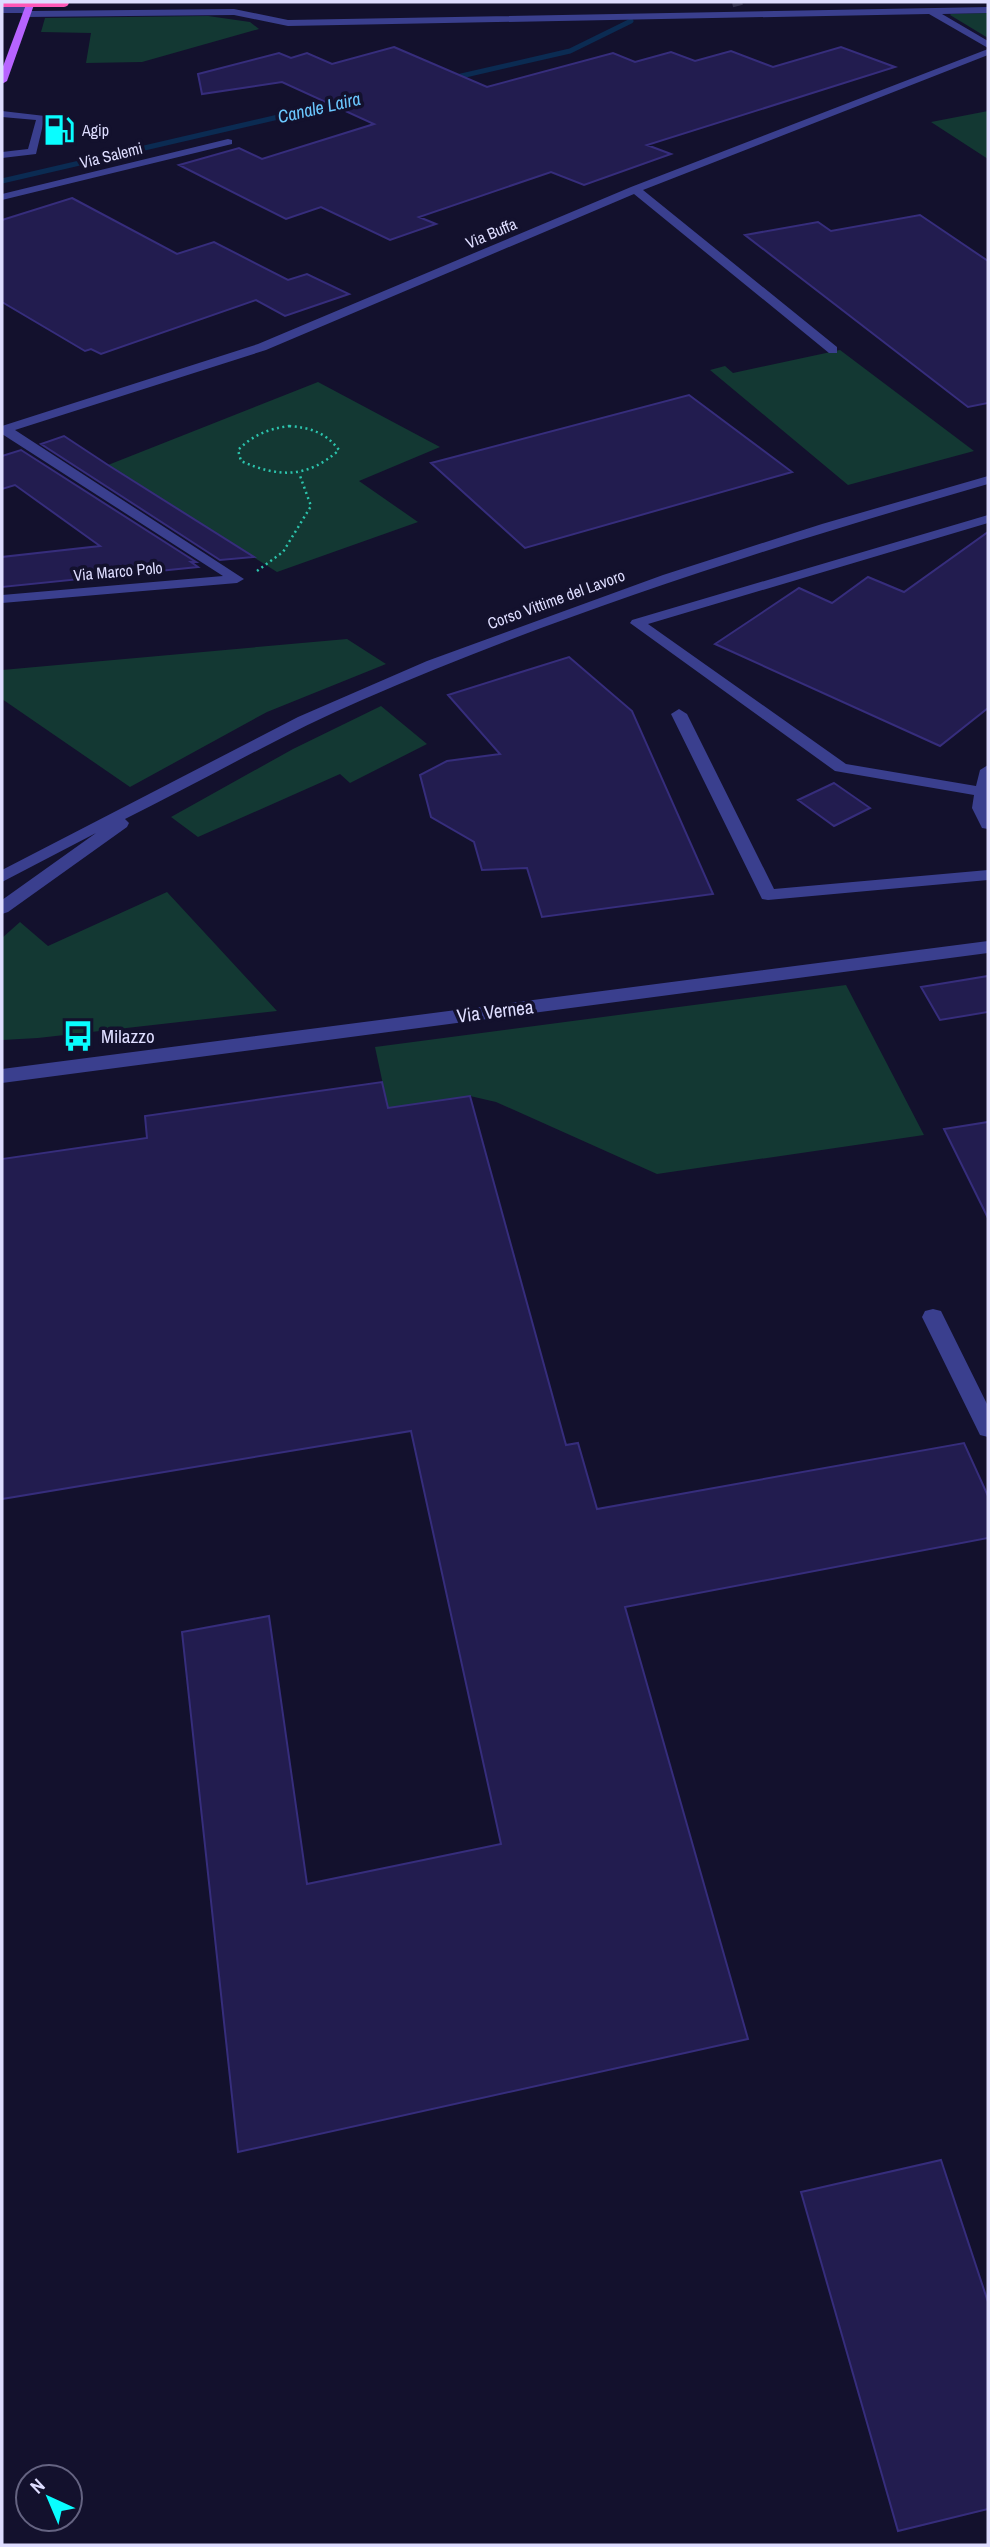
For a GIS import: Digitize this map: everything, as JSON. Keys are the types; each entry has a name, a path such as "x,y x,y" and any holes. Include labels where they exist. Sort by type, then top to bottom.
{"highway":[{"path":"2,2 64,2"}],"main road":[{"path":"2,81 28,9"}],"street":[{"path":"738,6 744,15"},
{"path":"2,10 234,12 288,23 988,10"},
{"path":"931,11 988,46"},
{"name":"Via Buffa","path":"4,430 262,346 635,189 988,52"},
{"path":"2,114 42,118 32,152 2,155"},
{"name":"Via Salemi","path":"2,197 228,142"},
{"path":"635,189 833,350"},
{"path":"4,430 237,579"},
{"name":"Corso Vittime del Lavoro","path":"153,798 218,762 353,698 490,641 764,546 988,480"},
{"path":"983,792 842,768 637,623 988,519"},
{"name":"Via Marco Polo","path":"2,599 237,579"},
{"path":"679,714 768,895 988,874"},
{"path":"988,770 980,808 988,824"},
{"path":"2,877 92,826 153,798"},
{"path":"2,908 153,798"},
{"name":"Via Vernea","path":"2,1076 988,947"},
{"path":"933,1317 988,1428"}],"path":[{"path":"288,427 315,430 333,439 339,450 323,464 299,472 274,473 256,468 241,461 238,450 246,438 266,430 288,427"},
{"path":"237,579 272,565 291,541 311,506 299,472"}],"green space":[{"path":"988,13 988,38 950,15 951,14"},
{"path":"208,16 250,22 259,29 142,62 86,63 91,33 41,32 45,18"},
{"path":"988,111 988,159 931,122"},
{"path":"840,350 974,451 848,485 710,370 725,366 733,373"},
{"path":"318,382 440,447 359,481 418,522 277,572 108,465"},
{"path":"347,639 386,664 267,712 130,787 2,699 2,670"},
{"path":"381,706 427,744 350,783 340,774 198,837 171,817 293,749"},
{"path":"167,892 277,1011 2,1040 2,938 20,922 48,946"},
{"path":"846,985 924,1135 657,1174 496,1102 470,1096 388,1108 375,1047"}],"building":[{"path":"394,47 487,87 613,53 635,62 671,52 695,61 731,51 773,67 841,47 895,67 647,145 671,154 584,185 551,172 419,217 436,224 390,240 321,207 286,219 179,165 239,148 262,159 374,124 282,82 202,94 198,74 279,53 291,58 307,53 332,64"},
{"path":"72,198 177,254 214,242 288,280 307,274 349,294 285,316 256,300 101,354 91,349 85,351 2,302 2,220"},
{"path":"920,215 988,261 988,403 968,407 745,235 818,222 831,231"},
{"path":"689,395 792,472 525,548 431,463"},
{"path":"64,436 254,557 220,560 41,444"},
{"path":"21,450 196,562 191,562 198,567 2,587 2,557 100,546 15,485 2,489 2,456"},
{"path":"988,532 988,708 940,746 715,644 799,588 832,603 868,577 904,592"},
{"path":"569,657 632,711 713,894 542,917 527,868 482,870 474,842 431,817 420,775 447,761 500,754 448,695"},
{"path":"834,783 870,808 834,826 798,800"},
{"path":"988,976 988,1012 940,1020 921,987"},
{"path":"382,1082 388,1108 470,1096 566,1445 578,1443 597,1509 964,1443 988,1496 988,1538 625,1607 748,2039 238,2152 182,1632 269,1616 307,1884 501,1844 411,1431 2,1499 2,1159 147,1138 145,1116"},
{"path":"988,1122 988,1218 944,1129"},
{"path":"941,2160 988,2302 988,2509 898,2531 801,2192"}],"waterway":[{"name":"Canale Laira","path":"448,79 570,51 631,21"},
{"name":"Canale Laira","path":"2,181 343,102"}],"tunnel":[{"path":"737,2 738,6"}],"place":[{"name":"Agip","path":"59,130"},
{"name":"Milazzo","path":"78,1036"}]}
